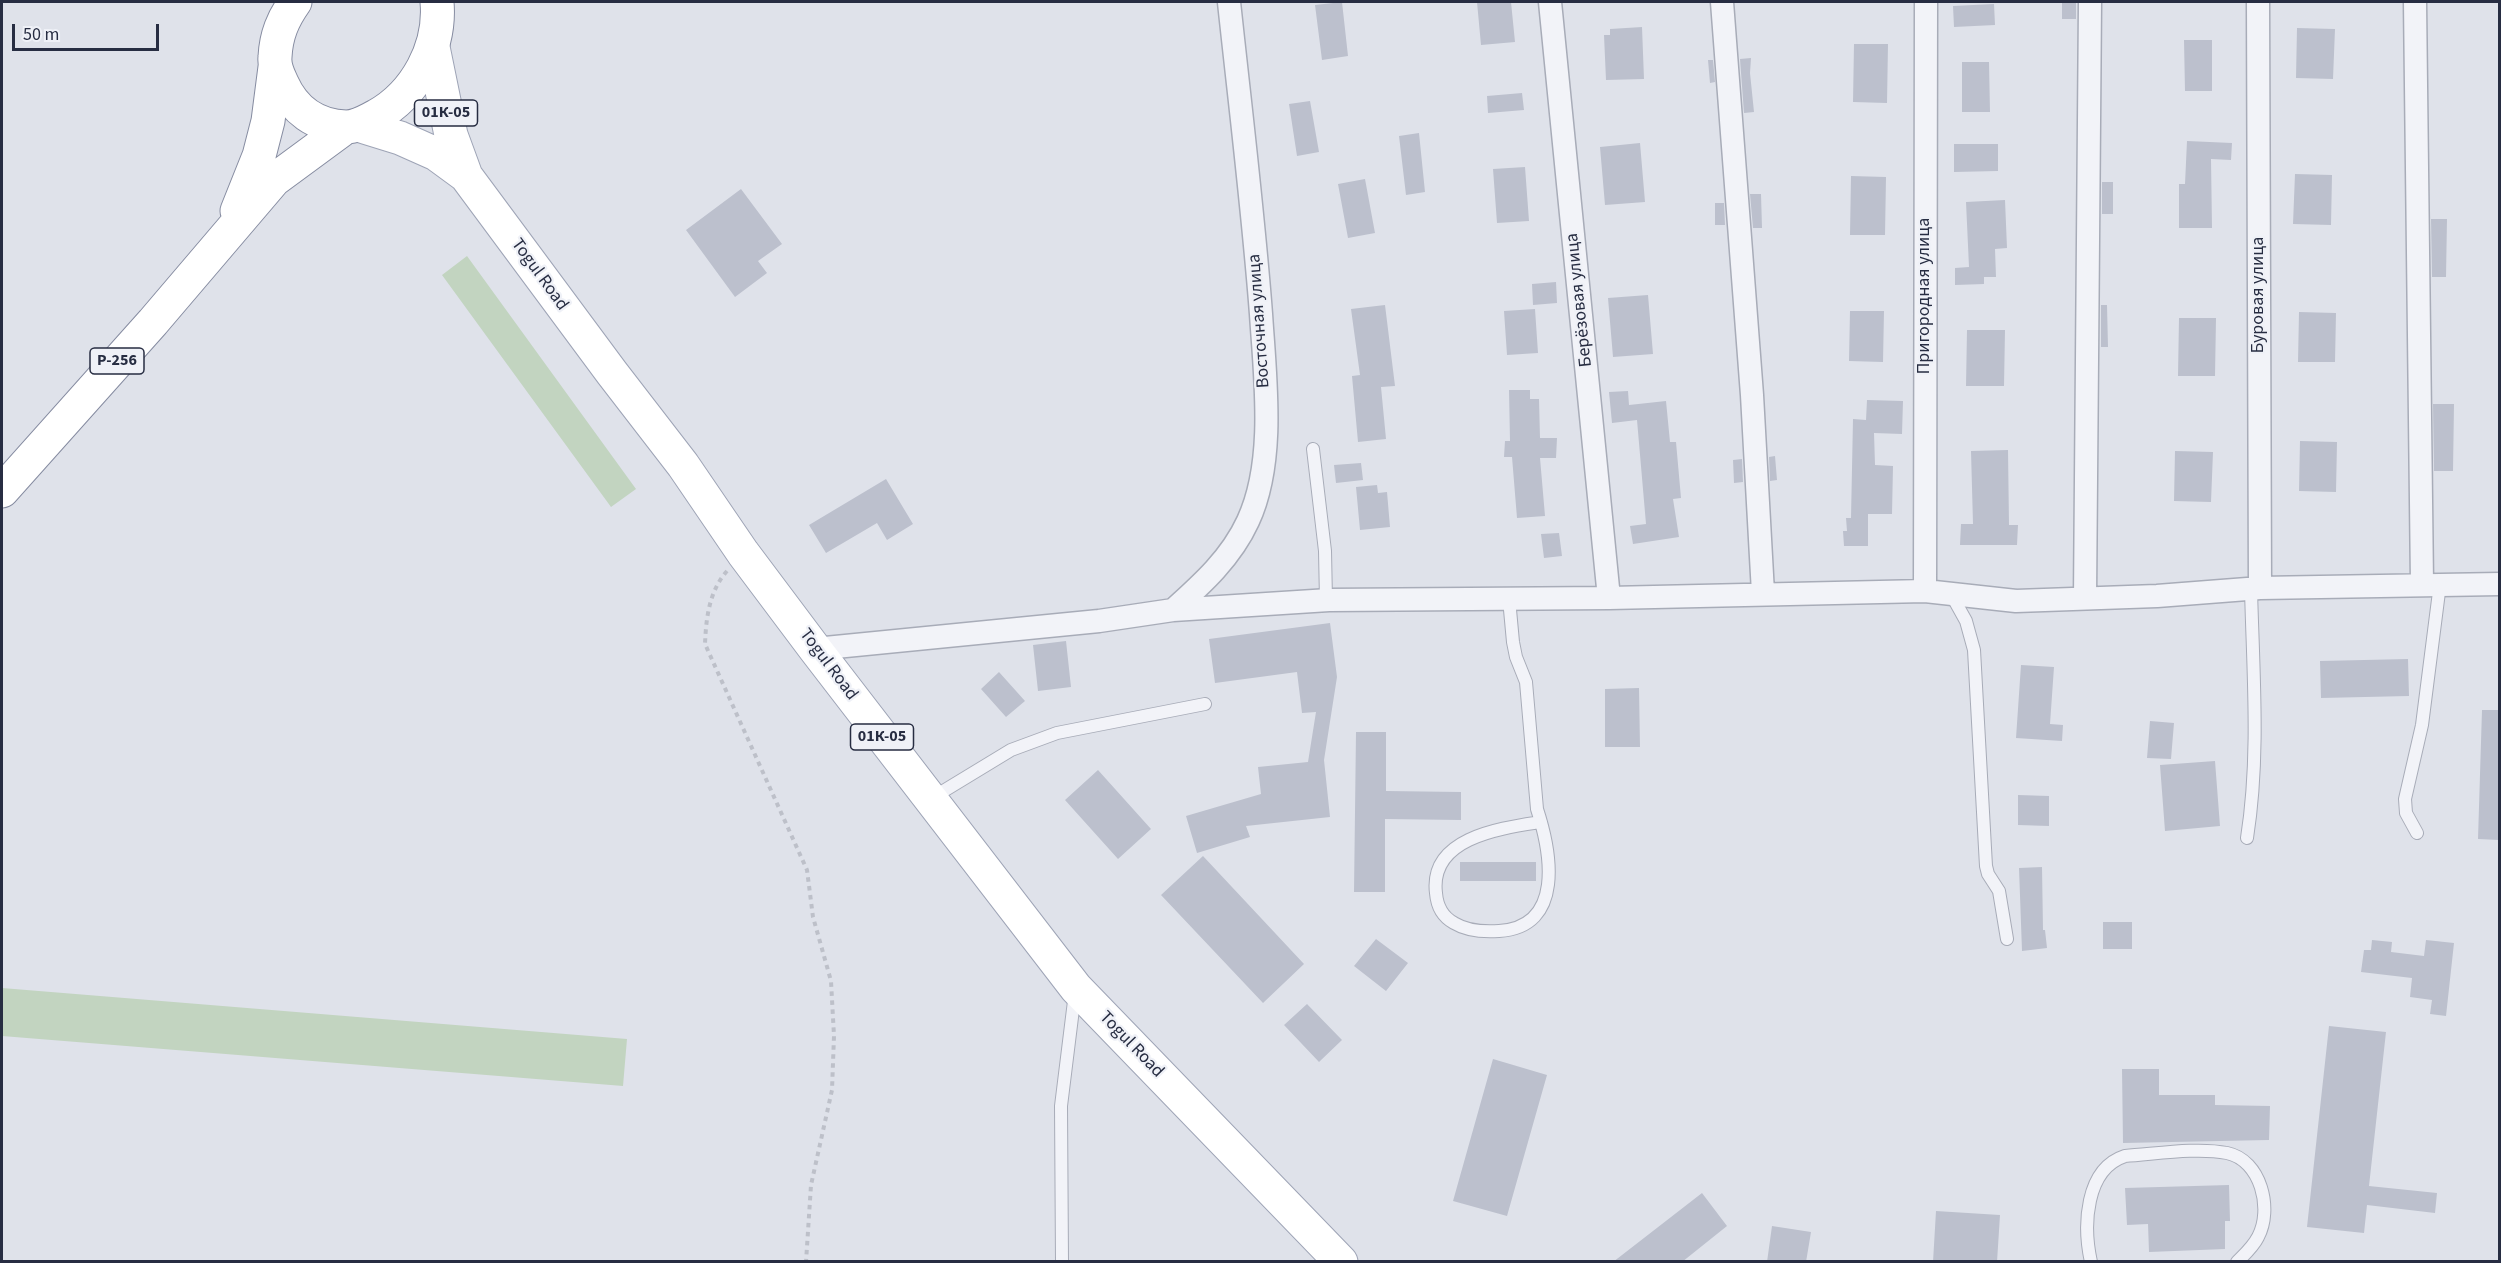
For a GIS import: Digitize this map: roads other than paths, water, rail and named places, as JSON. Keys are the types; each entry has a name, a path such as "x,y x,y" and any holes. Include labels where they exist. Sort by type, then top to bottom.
{"main road":[{"name":"Р-256","path":"2,491 153,322 274,180 352,126 385,111 404,96 422,70 433,47 439,18 437,2"},
{"name":"Р-256","path":"230,230 259,156 268,121 275,57 285,8"},
{"name":"01К-05","path":"433,47 451,135 466,176"},
{"path":"275,67 287,94 300,111 319,122 352,126"},
{"name":"01К-05","path":"352,126 400,138 436,154 466,176"},
{"name":"Togul Road","path":"466,176 612,374 684,465 743,553 815,649 1076,988 1341,1262"}],"street":[{"name":"Восточная улица","path":"1173,610 1214,572 1236,543 1249,519 1263,464 1265,377 1257,266 1229,2"},
{"name":"Берёзовая улица","path":"1550,2 1609,598"},
{"path":"1722,2 1752,395 1763,593"},
{"name":"Пригородная улица","path":"1925,591 1926,2"},
{"path":"2085,597 2090,2"},
{"name":"Буровая улица","path":"2255,588 2258,2"},
{"path":"2415,2 2431,584"},
{"path":"815,649 1099,621 1173,610 1326,600 1609,598 1925,591 2016,601 2157,596 2255,588 2499,584"}],"lane":[{"path":"1313,449 1323,527 1326,600"},
{"path":"2417,833 2406,813 2405,799 2422,725 2431,584"},
{"path":"2247,838 2253,796 2255,588"},
{"path":"1951,594 1966,621 1974,650 1986,866 1988,874 1999,891 2007,939"},
{"path":"1509,598 1513,642 1526,682 1537,809 1541,822 1550,861 1550,878 1537,912 1526,925 1511,930 1473,930 1454,923 1441,911 1435,888 1438,872 1445,858 1455,848 1495,829 1541,822"},
{"path":"931,799 1011,750 1057,733 1205,704"},
{"path":"1062,1262 1061,1106 1076,988"},
{"path":"2091,1262 2089,1215 2092,1192 2100,1174 2112,1160 2125,1156 2211,1151 2229,1153 2240,1158 2254,1172 2262,1187 2264,1201 2259,1235 2237,1262"}]}
